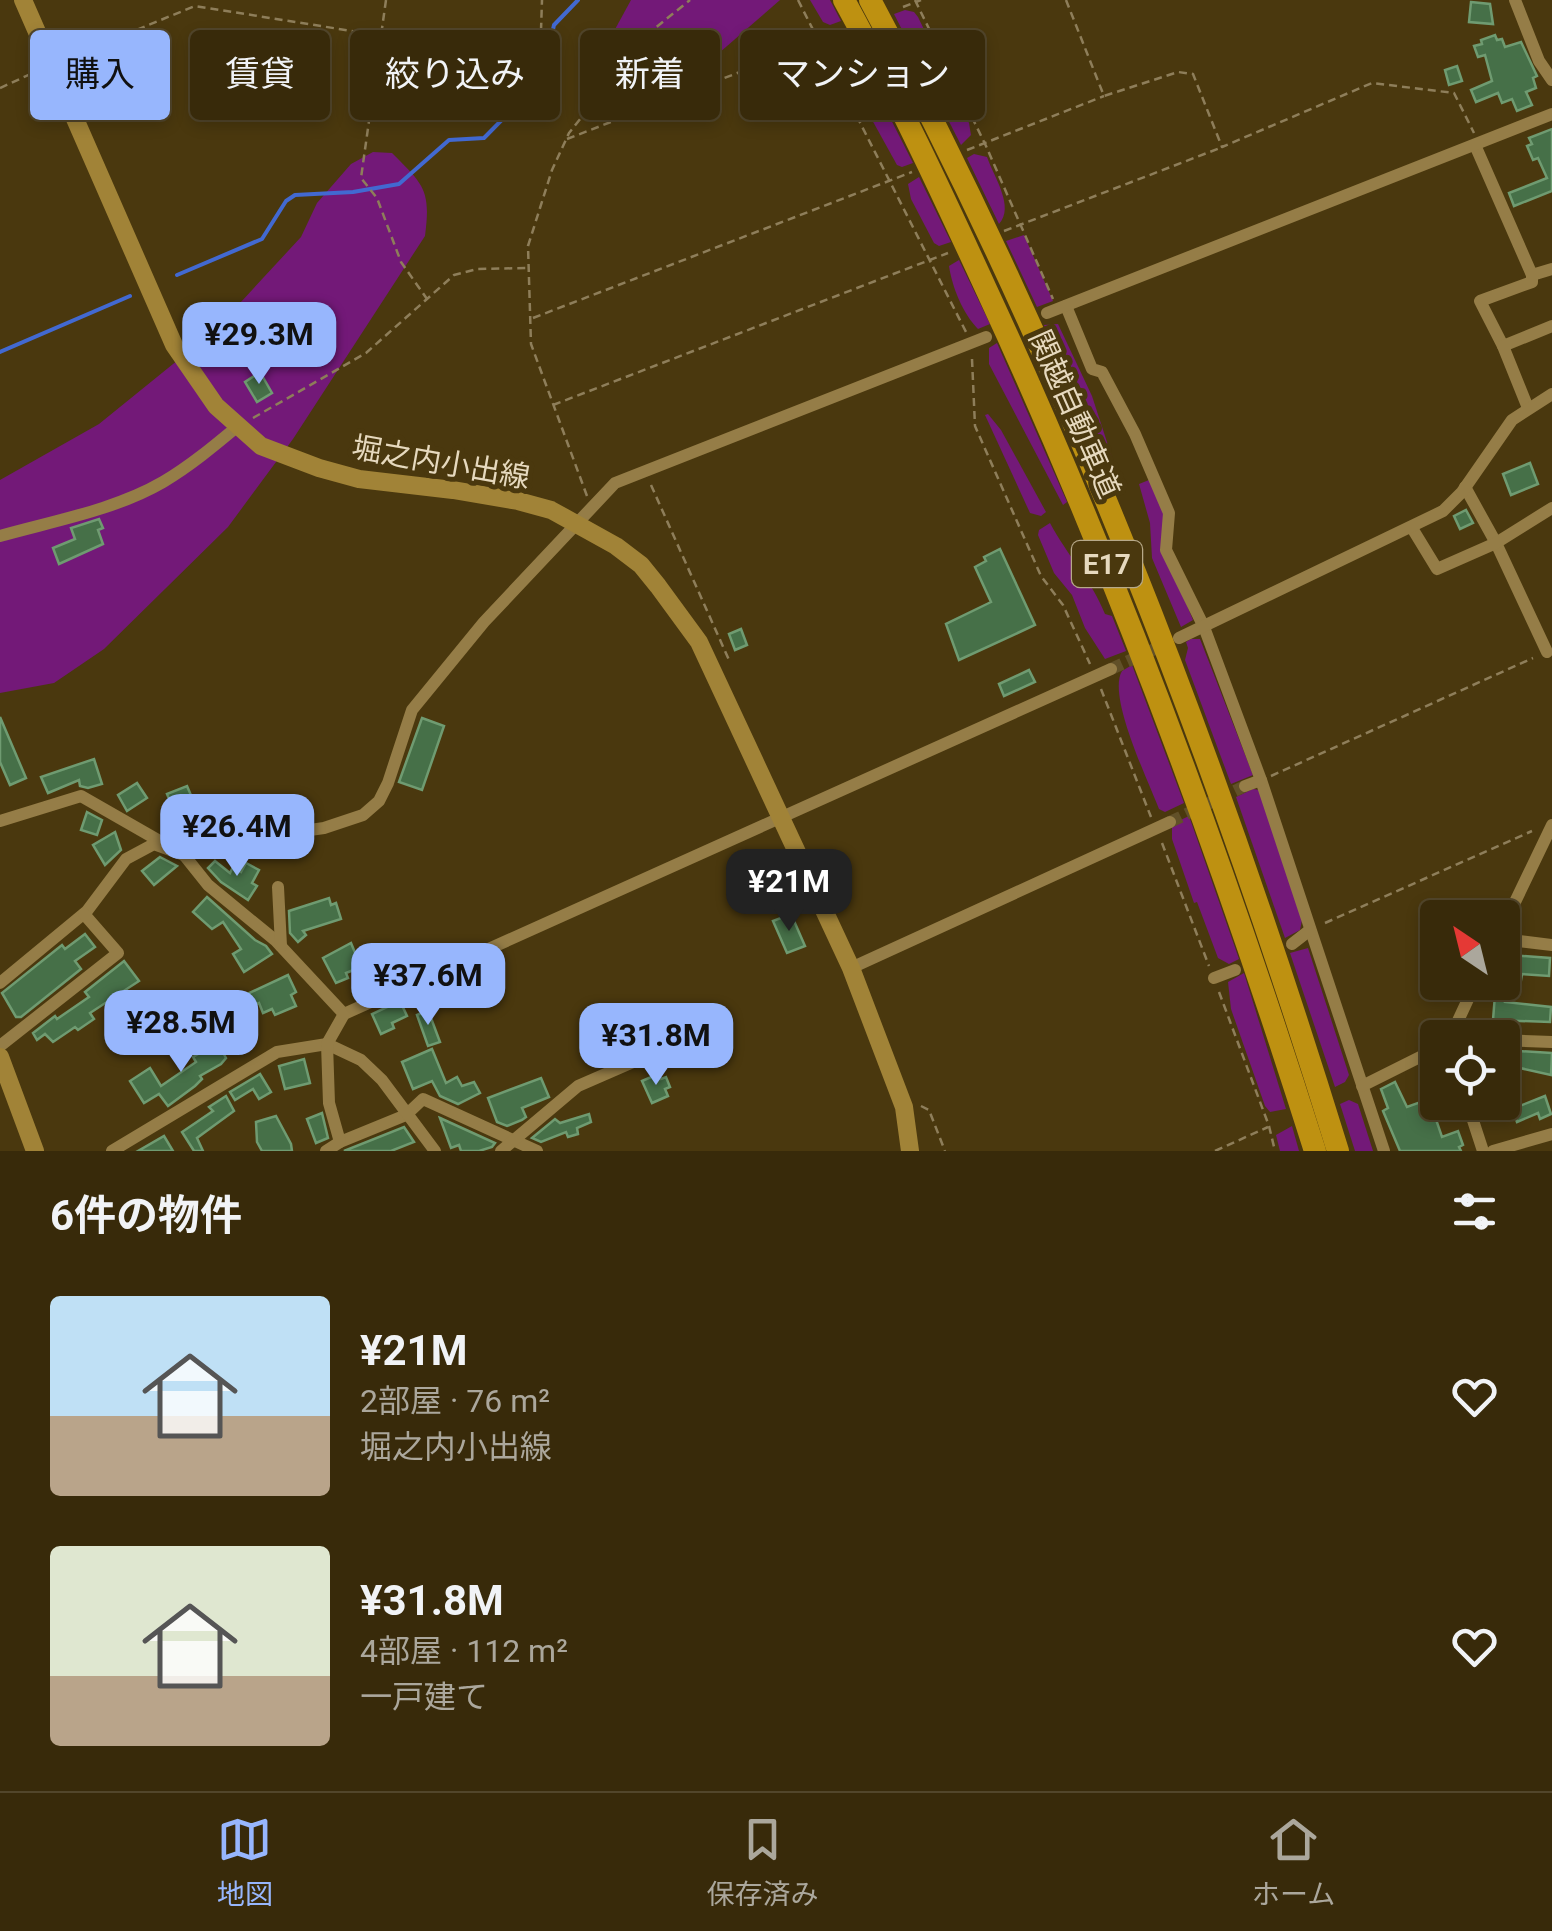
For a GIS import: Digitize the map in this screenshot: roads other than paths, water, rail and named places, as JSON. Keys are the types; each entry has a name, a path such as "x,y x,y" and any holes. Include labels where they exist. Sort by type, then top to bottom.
{"highway":[{"name":"関越自動車道","path":"844,0 963,238 1102,550 1220,862 1315,1151"},
{"name":"関越自動車道","path":"870,0 984,230 1122,543 1242,859 1338,1151"}],"main road":[{"name":"堀之内小出線","path":"23,0 174,344 216,406 262,446 319,468 358,480 518,501 552,510 641,565 699,642 851,968 902,1099 910,1151"},
{"path":"0,1057 35,1151"}],"street":[{"path":"1515,0 1539,61 1552,80"},
{"path":"1384,1151 1261,780 1204,627 1166,550 1169,513 1135,434 1102,372 1092,369 1056,309 1552,114"},
{"path":"1477,144 1532,275 1532,282 1480,302 1528,408"},
{"path":"1532,275 1552,268"},
{"path":"1503,346 1552,326"},
{"path":"0,983 84,914 126,859 154,844 184,855 212,844 324,828 363,815 379,800 388,783 412,710 484,622 615,483 986,337"},
{"path":"1179,638 1443,511 1465,487 1512,420 1552,394"},
{"path":"0,536 93,509 160,484 238,426"},
{"path":"1465,487 1547,652"},
{"path":"1412,528 1437,568 1496,543 1552,508"},
{"path":"340,1142 328,1103 327,1044 344,1014 1111,669"},
{"path":"1245,786 1261,780"},
{"path":"0,821 81,796 184,855 208,885 281,946 344,1014"},
{"path":"851,968 1163,825"},
{"path":"1516,900 1552,826"},
{"path":"278,887 281,946"},
{"path":"0,1046 118,954 84,914"},
{"path":"1292,944 1310,930"},
{"path":"1520,942 1552,946"},
{"path":"1214,978 1235,970"},
{"path":"1520,1041 1552,1042"},
{"path":"112,1151 277,1052 327,1044 361,1060 382,1080 435,1151"},
{"path":"501,1151 578,1086 656,1052"},
{"path":"1362,1086 1420,1057"},
{"path":"326,1151 406,1114 422,1099 537,1151"},
{"path":"1473,1120 1483,1151"},
{"path":"1493,1151 1552,1134"}],"waterway":[{"path":"177,275 262,239 286,201 295,195 353,192 399,184 449,140 484,138 542,79 554,25 578,0"},
{"path":"0,352 130,296"}],"tunnel":[{"path":"1111,669 1168,643"},
{"path":"1170,822 1245,786"}]}
